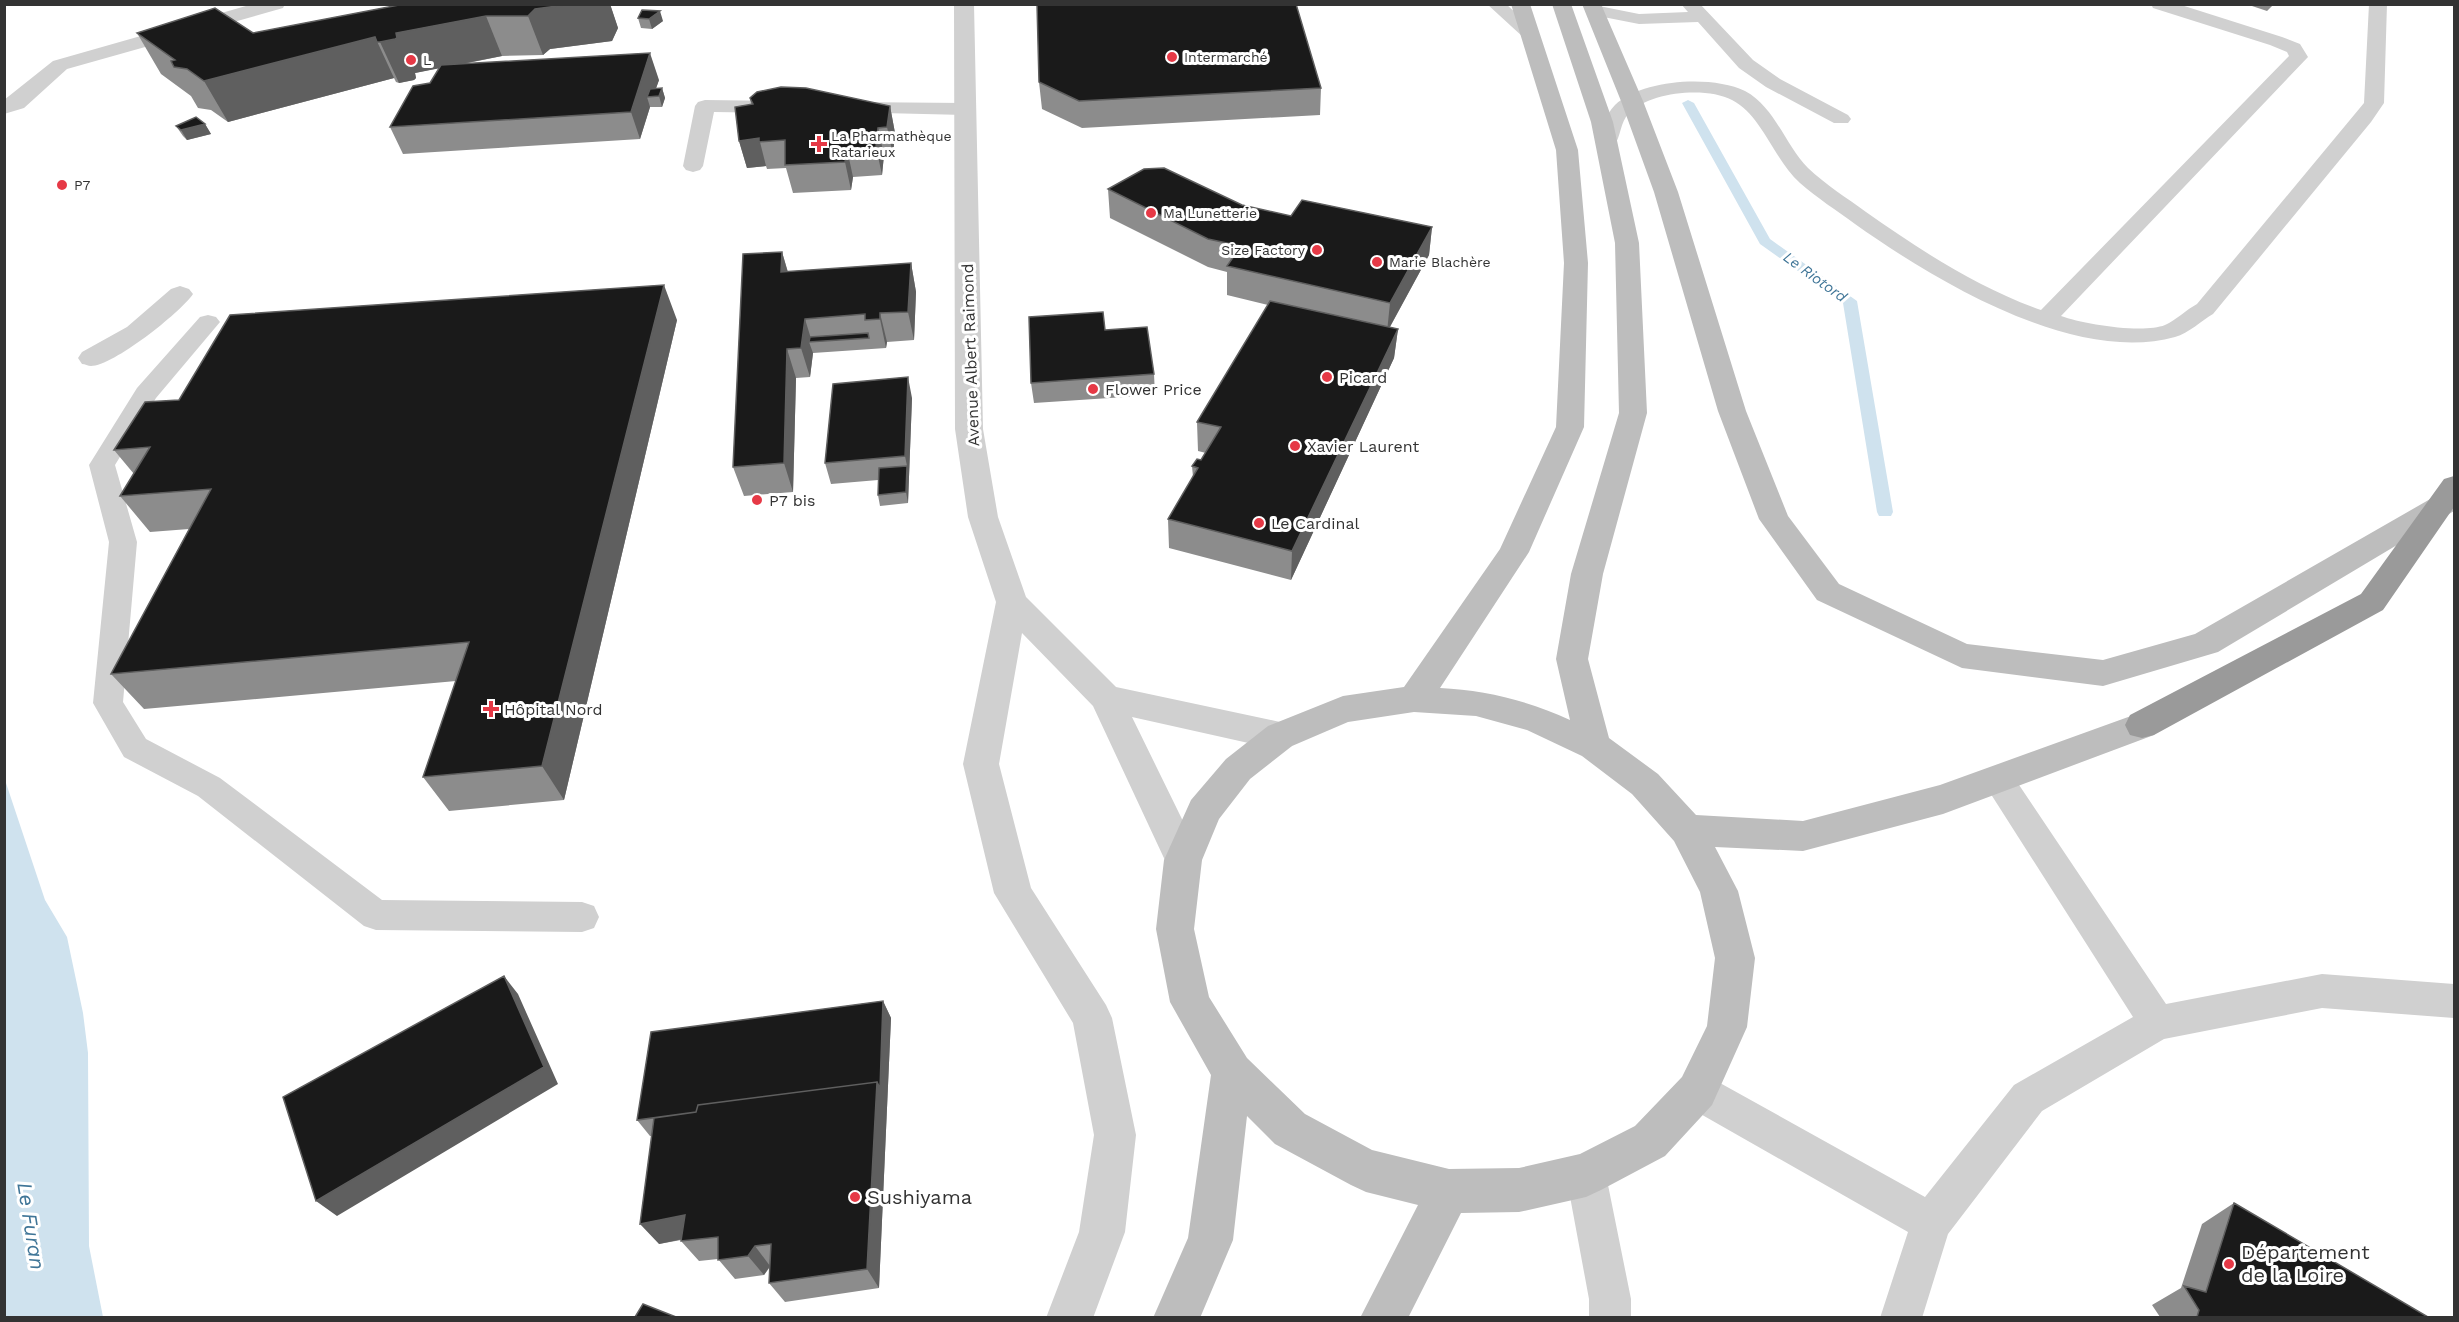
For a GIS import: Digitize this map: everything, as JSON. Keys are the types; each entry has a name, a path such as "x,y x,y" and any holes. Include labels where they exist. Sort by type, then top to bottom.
{"highway":[{"path":"2142,725 2372,602 2449,496"}],"main road":[{"path":"1414,699 1514,552 1570,427 1576,262 1567,150 1520,4"},
{"path":"1561,4 1602,122 1626,243 1634,413 1587,574 1572,658 1594,746"},
{"path":"1592,7 1632,101 1666,192 1732,411 1774,519 1828,592 1962,656 2103,673 2206,643 2449,496"},
{"path":"1414,699 1486,705 1536,719 1594,746 1645,784 1687,830 1719,891 1735,958 1727,1027 1697,1091 1650,1141 1586,1175 1519,1190 1449,1191 1365,1170 1290,1129 1232,1072 1190,1002 1175,929 1183,860 1204,811 1238,769 1280,736 1343,709 1414,699"},
{"path":"1687,830 1803,836 1943,800 2142,725"},
{"path":"1176,1317 1210,1240 1232,1072"},
{"path":"1383,1317 1449,1191"}],"street":[{"path":"4,108 16,103 60,65 276,4"},
{"name":"Avenue Albert Raimond","path":"964,4 969,429 983,517 1012,602 1106,698"},
{"path":"91,358 136,333 180,294"},
{"path":"1012,602 981,764 1013,893 1092,1018 1115,1135 1102,1232 1069,1317"},
{"path":"1106,698 1280,736"},
{"path":"1106,698 1183,860"}],"lane":[{"path":"1495,4 1529,33"},
{"path":"2045,319 2299,57 2294,48 2276,41 2158,4"},
{"path":"1606,142 1620,111 1632,101 1652,92 1681,88 1710,88 1732,93 1750,103 1794,166 1824,191 1909,252 1982,293 2045,319 2109,336 2146,335 2171,331 2205,309 2364,117 2373,103 2378,4"},
{"path":"1592,7 1639,20 1696,11 1746,64 1773,83 1841,119"},
{"path":"693,166 705,106 800,107"},
{"path":"823,107 965,109"},
{"path":"208,322 146,394 102,465 123,542 108,702 135,748 209,787 376,915 582,916"},
{"path":"1998,779 2157,1023"},
{"path":"1901,1317 1931,1223 2028,1098 2157,1023 2322,991 2454,1001"},
{"path":"1697,1091 1931,1223"},
{"path":"1586,1175 1610,1299 1610,1317"}],"water":[{"name":"Le Furan","path":"4,777 45,900 67,937 83,1013 88,1053 89,1246 103,1317 5,1317"}],"building":[{"path":"404,4 572,4 535,9 528,16 486,16 396,33 397,38 380,42 377,42 375,37 204,81 187,69 174,67 171,61 175,60 137,33 215,8 253,33"},
{"name":"Intermarché","path":"1037,4 1296,4 1321,88 1079,101 1039,82"},
{"path":"642,10 660,11 649,19 638,18"},
{"path":"650,53 631,112 390,127 413,86 430,83 441,65"},
{"path":"781,87 806,88 890,106 887,127 878,128 876,147 847,149 845,162 785,165 785,140 759,142 759,138 739,141 735,107 753,104 750,98 757,92"},
{"path":"662,88 659,96 647,97 650,89"},
{"path":"196,117 205,124 181,130 176,126"},
{"path":"1164,168 1242,205 1291,216 1302,200 1432,227 1390,303 1227,266 1241,246 1208,239 1108,189 1144,169"},
{"path":"782,252 781,272 911,263 908,312 880,313 880,319 865,320 865,314 805,319 801,348 787,349 784,463 733,467 743,254"},
{"path":"664,285 542,766 423,777 469,642 111,674 211,489 120,496 150,447 114,450 145,402 179,400 230,315"},
{"path":"1270,301 1398,329 1292,551 1168,519 1198,468 1192,466 1197,459 1201,460 1221,427 1197,422"},
{"path":"1103,312 1105,330 1147,327 1154,374 1031,383 1029,317"},
{"path":"868,333 869,338 809,342 810,337"},
{"path":"908,377 905,456 825,463 833,384"},
{"path":"907,466 906,492 878,495 879,468"},
{"path":"504,976 544,1067 316,1201 283,1097"},
{"path":"883,1001 880,1088 877,1082 698,1105 696,1112 637,1120 651,1032"},
{"path":"877,1082 867,1269 769,1283 771,1244 755,1246 748,1256 718,1260 718,1237 681,1241 685,1215 640,1224 654,1118 696,1112 698,1105"},
{"path":"2234,1203 2428,1317 2197,1317 2199,1310 2184,1286 2206,1292"},
{"path":"643,1304 676,1317 635,1317"}],"waterway":[{"name":"Le Riotord","path":"1688,103 1765,241 1850,301 1885,512"}],"place":[{"name":"Intermarché","path":"1172,57"},
{"name":"L","path":"411,60"},
{"name":"La Pharmathèque Ratarieux","path":"819,144"},
{"name":"P7","path":"62,185"},
{"name":"Ma Lunetterie","path":"1151,213"},
{"name":"Size Factory","path":"1317,250"},
{"name":"Marie Blachère","path":"1377,262"},
{"name":"Picard","path":"1327,377"},
{"name":"Flower Price","path":"1093,389"},
{"name":"Xavier Laurent","path":"1295,446"},
{"name":"P7 bis","path":"757,500"},
{"name":"Le Cardinal","path":"1259,523"},
{"name":"Hôpital Nord","path":"491,709"},
{"name":"Sushiyama","path":"855,1197"},
{"name":"Département de la Loire","path":"2229,1264"}]}
